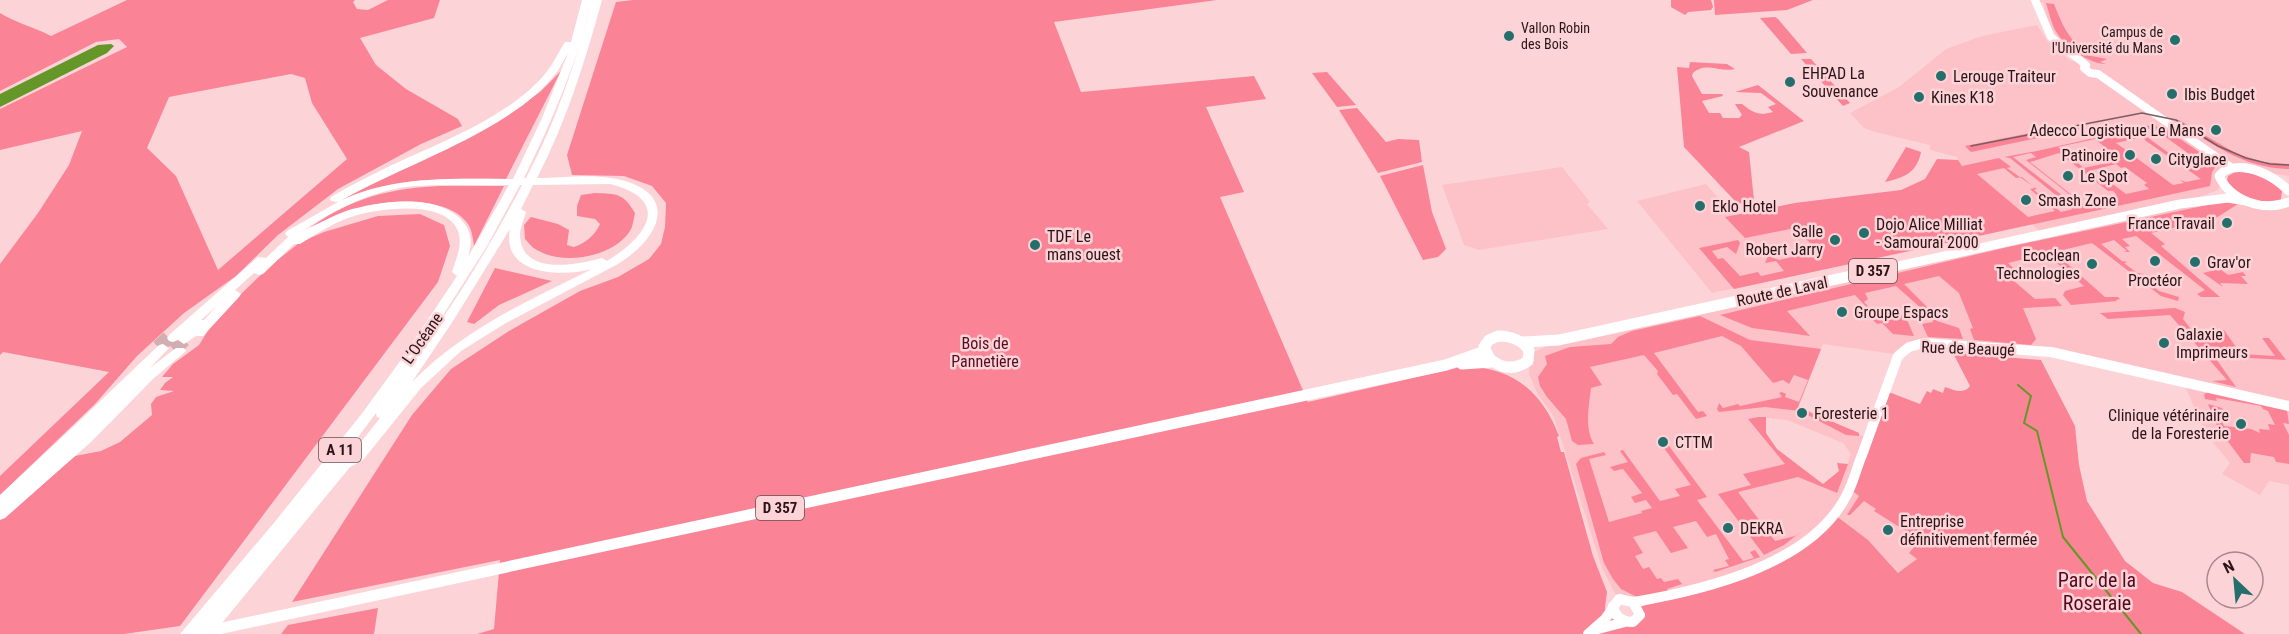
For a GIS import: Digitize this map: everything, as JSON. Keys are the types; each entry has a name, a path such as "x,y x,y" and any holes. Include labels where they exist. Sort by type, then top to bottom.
{"highway":[{"name":"L’Océane","path":"195,634 228,606 345,463 434,340 479,270 535,171 574,79 590,1"},
{"name":"L’Océane","path":"195,634 208,610 333,460 513,208 529,157 562,83 590,1"},
{"path":"0,514 86,438 131,383 150,375 174,344 230,294 307,219 349,190 474,130 526,98 547,78 560,60 580,8 590,1"},
{"path":"291,234 321,213 354,197 383,188 415,183 610,181 639,190 649,199 653,208 649,230 634,248 612,262 501,320 459,346 426,375 358,456 345,463"},
{"path":"260,271 287,243 322,216 359,198 400,187 445,184 604,184 627,188 639,194 648,207 649,216 639,238 619,254 589,266 555,270 530,263 520,256 515,248 513,208"},
{"path":"0,503 230,294 309,232 337,218 376,207 421,205 448,213 458,220 465,230 467,242 465,256 451,286 451,295"}],"main road":[{"path":"2246,201 2230,192 2221,183 2221,172 2232,168 2247,169 2268,175 2289,176"},
{"path":"2268,175 2289,191"},
{"name":"Route de Laval","path":"2180,204 2213,192 2220,188 2221,183"},
{"name":"Route de Laval","path":"1522,342 1559,340 2180,204 2228,198 2270,206 2282,206 2289,202"},
{"path":"1498,336 1509,336 1522,342 1530,354 1528,362 1518,368 1503,367 1492,362 1485,351 1486,343 1498,336"},
{"name":"Route de Laval","path":"1530,354 1559,340"},
{"name":"D 357","path":"1446,365 1485,351"},
{"name":"D 357","path":"195,634 1407,373 1446,365 1492,362"}],"street":[{"path":"2035,0 2051,38 2085,65 2084,68 2088,72 2098,74 2232,168"},
{"name":"Rue de Beaugé","path":"1613,606 1619,599 1634,602 1666,597 1778,560 1801,547 1827,524 1846,497 1898,356 1909,347 1924,343 2051,352 2289,406"},
{"name":"Rue de Beaugé","path":"1590,632 1625,621 1633,622 1666,597"},
{"path":"1634,602 1639,608 1640,615"},
{"path":"1613,606 1615,615 1625,621"},
{"path":"1590,632 1605,619 1613,606"}],"shaded area":[{"path":"2036,0 2289,0 2289,176 2229,168 2218,190 2185,202 2289,202 2289,485 2269,481 2260,495 2222,474 2230,463 2211,440 2199,419 2183,381 2095,361 1924,343 1894,354 1823,344 1798,408 1870,439 1937,545 1899,573 1868,540 1835,515 1778,560 1639,608 1617,597 1602,568 1554,417 1537,393 1529,374 1530,354 1559,340 2042,233 1959,163 1957,157 1930,150 1930,145 1864,128 1850,113 1899,87 1946,49 1982,36 2037,25 2048,42 2070,60 2085,65 2085,59 2058,38 2049,24 2043,3","holes":["1758,417 1787,420 1843,443 1851,454 1836,493 1795,475 1749,420"]},
{"path":"111,44 114,46 107,53 0,107 0,94 98,45"},
{"path":"1562,167 1590,202 1587,204 1608,229 1479,250 1464,245 1442,185"},
{"path":"1706,184 1734,216 1795,203 1867,194 1914,250 1712,293 1637,201"}],"green space":[{"path":"127,0 355,0 353,2 357,9 368,10 388,0 440,0 434,18 360,38 376,65 406,89 458,119 462,126 421,144 338,189 278,235 236,276 184,313 137,356 95,404 0,495 0,476 109,372 3,352 0,355 0,264 38,213 69,165 82,131 0,150 0,109 127,47 119,39 96,42 0,91 0,13 51,36","holes":["291,74 305,78 312,103 347,159 218,270 176,176 147,148 169,97"]},
{"name":"Bois de Pannetière","path":"633,0 1217,0 1054,22 1081,92 1254,76 1266,99 1206,107 1244,192 1220,197 1308,402 1465,366 1498,371 1524,385 1544,406 1559,436 1557,437 1561,452 1564,452 1593,556 1607,592 1605,607 1607,621 1617,617 1629,622 1643,606 1764,566 1835,515 1868,540 1898,573 1917,559 1909,553 1920,540 1874,511 1876,509 1864,501 1850,515 1847,515 1859,496 1850,489 1886,391 1920,404 1927,391 1931,393 1933,389 1943,393 1945,387 1961,391 1970,386 1953,353 2041,360 2075,426 2079,465 2087,501 2125,561 2153,583 2182,592 2205,607 2205,610 2209,610 2245,634 477,634 494,629 500,560 292,602 412,415 451,369 509,331 580,291 618,277 649,259 661,244 665,227 666,203 652,186 624,176 572,175 567,155 616,2"},
{"path":"1671,0 1711,0 1713,7 1711,10 1688,12 1685,15 1671,7"},
{"path":"1714,0 1813,0 1787,10 1715,15"},
{"path":"2046,3 2054,4 2066,31 2086,52 2086,55 2107,59 2100,62 2106,64 2092,61 2064,42 2055,30"},
{"path":"1775,17 1807,53 1791,54 1760,18"},
{"path":"1801,59 1811,59 1850,103 1843,106"},
{"path":"1690,62 1727,64 1735,69 1703,68 1693,73 1692,76 1702,94 1722,94 1723,96 1702,101 1709,113 1720,113 1723,118 1739,118 1742,115 1735,104 1742,104 1760,114 1773,112 1768,107 1776,104 1761,93 1735,92 1758,85 1804,121 1739,147 1749,152 1754,200 1742,204 1735,201 1684,147 1677,67 1689,68"},
{"path":"561,71 506,179 424,180 384,186 344,199 496,123 540,92"},
{"path":"1327,72 1356,105 1337,107 1312,73"},
{"path":"1357,108 1386,142 1398,139 1419,140 1422,162 1378,173 1339,110"},
{"path":"2179,120 2237,154 2263,162 2289,164 2289,169 2273,168 2243,160 2178,123"},
{"path":"2151,125 2164,128 2214,162 2216,166 2212,172 2210,186 1734,289 1699,248 1738,240 1740,243 1736,254 1727,247 1712,251 1718,259 1723,258 1740,276 1758,272 1761,276 1784,271 1776,261 1765,263 1768,256 1779,260 1818,251 1795,228 1745,238 1725,217 1795,203 1901,190 1925,179 1937,159 1958,160 1962,166 1999,158 2011,167 2007,168 2020,177 2016,178 2004,168 1977,174 2028,217 2055,211 2030,189 2035,188 2032,186 2037,189 2034,190 2061,212 2073,209 2010,158 2004,157","holes":["2153,128 2199,162 2185,165 2139,131","2143,137 2201,179 2186,182 2180,180 2184,183 2173,185 2134,156 2130,157 2127,154 2130,153 2116,143","2095,139 2121,160 2084,168 2058,147","2031,153 2036,157 2026,160 2084,206 2077,207 2013,157","2059,153 2108,191 2113,191 2117,195 2083,204 2030,162","2116,164 2121,168 2125,167 2147,183 2144,185 2149,189 2126,194 2114,185 2109,186 2089,171"]},
{"path":"2051,129 2056,133 2081,129 1971,152 1965,146"},
{"path":"1906,147 1921,152 1913,170 1898,179 1885,182"},
{"path":"1423,165 1432,212 1446,249 1438,257 1423,260 1380,176"},
{"path":"2237,171 2267,179 2282,191 2281,199 2267,202 2243,196 2227,180 2228,176"},
{"path":"439,186 504,186 474,246 469,226 459,215 448,209 421,202 392,202 367,206 295,239 329,216 362,200 398,190"},
{"path":"595,193 623,198 635,213 632,227 616,245 590,256 563,258 537,250 525,239 524,225 531,217 558,224 569,230 567,245 574,247 586,241 596,232 600,224 595,219 577,216 577,206 581,195"},
{"path":"2231,200 2238,204 2216,218 2151,233 2165,244 2161,246 2220,297 2201,297 2197,294 2205,290 2136,236 2122,239 2130,246 2125,247 2130,252 2123,252 2127,251 2114,240 2101,244 2122,261 2128,262 2124,263 2137,273 2144,274 2139,275 2159,291 2179,297 2178,301 2161,296 2092,243 2054,252 2105,297 2118,297 2120,299 2117,301 2071,305 2063,295 2065,291 2084,286 2046,254 2008,263 2020,274 2014,276 2018,279 2014,281 2035,299 2055,298 2062,306 2023,308 2036,339 2031,345 1974,340 1970,329 1973,328 1959,293 1939,276 1904,284 1937,317 1937,321 1959,328 1963,339 1928,337 1922,324 1933,322 1931,317 1896,286 1865,293 1868,299 1864,302 1880,319 1900,314 1908,322 1914,336 1893,334 1882,323 1877,324 1871,318 1875,316 1855,295 1787,311 1810,336 1752,328 1720,315 2008,247"},
{"path":"420,214 444,225 450,246 438,282 180,626 124,634 0,634 0,517 75,456 101,451 120,442 152,415 151,404 156,397 174,391 160,390 173,377 162,377 173,364 199,345 209,329 239,296 270,266 299,243 324,232 378,216"},
{"path":"495,268 552,281 499,305 474,324 467,322"},
{"path":"2220,269 2228,275 2243,272 2246,276 2241,276 2248,284 2220,283 2223,287 2203,273"},
{"path":"2175,308 2185,312 2183,319 2191,329 2224,330 2241,354 2275,356 2262,338 2269,338 2286,360 2214,356 2236,387 2212,381 2227,380 2170,315 2108,319 2100,313"},
{"path":"1700,316 1750,340 1821,349 1798,407 1859,433 1859,436 1846,435 1800,411 1765,407 1719,412 1717,409 1719,403 1723,408 1738,404 1740,406 1782,397 1779,393 1782,392 1786,394 1785,397 1799,402 1808,380 1794,375 1789,384 1783,380 1773,383 1741,346 1722,336 1654,353 1698,412 1703,411 1707,416 1696,419 1677,394 1673,395 1657,374 1658,371 1644,355 1590,367 1602,385 1591,388 1588,409 1589,431 1594,444 1578,445 1572,441 1566,419 1540,386 1538,377 1547,364 1545,356 1570,347 1611,344 1618,337 1632,331"},
{"path":"2210,392 2287,410 2289,424 2283,423 2289,435 2289,464 2276,462 2274,457 2251,453 2250,463 2244,463 2218,428 2208,404 2222,408 2226,418 2220,417 2224,426 2251,429 2260,433 2259,429 2270,430 2268,424 2275,425 2268,411 2261,406 2216,398 2217,401 2205,399 2204,394"},
{"path":"1766,417 1766,433 1777,449 1823,484 1839,471 1837,463 1848,464 1837,493 1798,477 1738,492 1775,541 1795,536 1802,531 1784,545 1764,555 1718,494 1751,485 1743,474 1785,464 1748,419"},
{"path":"1666,442 1707,497 1697,500 1743,561 1754,558 1750,552 1755,550 1760,557 1715,572 1713,570 1729,566 1725,560 1729,559 1716,534 1707,537 1696,521 1673,527 1688,548 1671,553 1656,531 1633,537 1643,553 1635,556 1643,569 1649,567 1657,579 1661,578 1664,582 1678,579 1682,584 1667,589 1669,592 1637,597 1621,589 1604,563 1576,464 1581,458 1604,452 1606,455 1589,459 1609,522 1652,508 1646,500 1635,503 1631,497 1642,493 1623,469 1614,471 1610,467 1628,462 1620,451 1623,450 1660,501 1680,496 1675,489 1691,485 1661,444"},
{"path":"378,608 374,634 281,634 288,625"}],"waterway":[{"path":"2018,385 2031,396 2024,423 2037,431 2063,537 2141,634"}],"tunnel":[{"path":"158,347 169,337"},
{"path":"174,350 184,340"}],"tram line":[{"path":"1971,146 2142,113 2176,120 2218,146 2246,158 2270,164 2289,165"}],"place":[{"name":"Vallon Robin des Bois","path":"1509,36"},
{"name":"Campus de l'Université du Mans","path":"2175,40"},
{"name":"Lerouge Traiteur","path":"1941,76"},
{"name":"EHPAD La Souvenance","path":"1790,82"},
{"name":"Ibis Budget","path":"2172,94"},
{"name":"Kines K18","path":"1919,97"},
{"name":"Adecco Logistique Le Mans","path":"2216,130"},
{"name":"Patinoire","path":"2130,155"},
{"name":"Cityglace","path":"2156,159"},
{"name":"Le Spot","path":"2068,176"},
{"name":"Smash Zone","path":"2026,200"},
{"name":"Eklo Hotel","path":"1700,206"},
{"name":"France Travail","path":"2227,223"},
{"name":"Dojo Alice Milliat - Samouraï 2000","path":"1864,233"},
{"name":"Salle Robert Jarry","path":"1835,240"},
{"name":"TDF Le mans ouest","path":"1035,245"},
{"name":"Proctéor","path":"2155,261"},
{"name":"Grav'or","path":"2195,262"},
{"name":"Ecoclean Technologies","path":"2092,264"},
{"name":"Groupe Espacs","path":"1842,312"},
{"name":"Galaxie Imprimeurs","path":"2164,343"},
{"name":"Foresterie 1","path":"1802,413"},
{"name":"Clinique vétérinaire de la Foresterie","path":"2241,424"},
{"name":"CTTM","path":"1663,442"},
{"name":"DEKRA","path":"1728,528"},
{"name":"Entreprise définitivement fermée","path":"1888,530"}],"park label":[{"name":"Parc de la Roseraie","path":"2097,592"}]}
